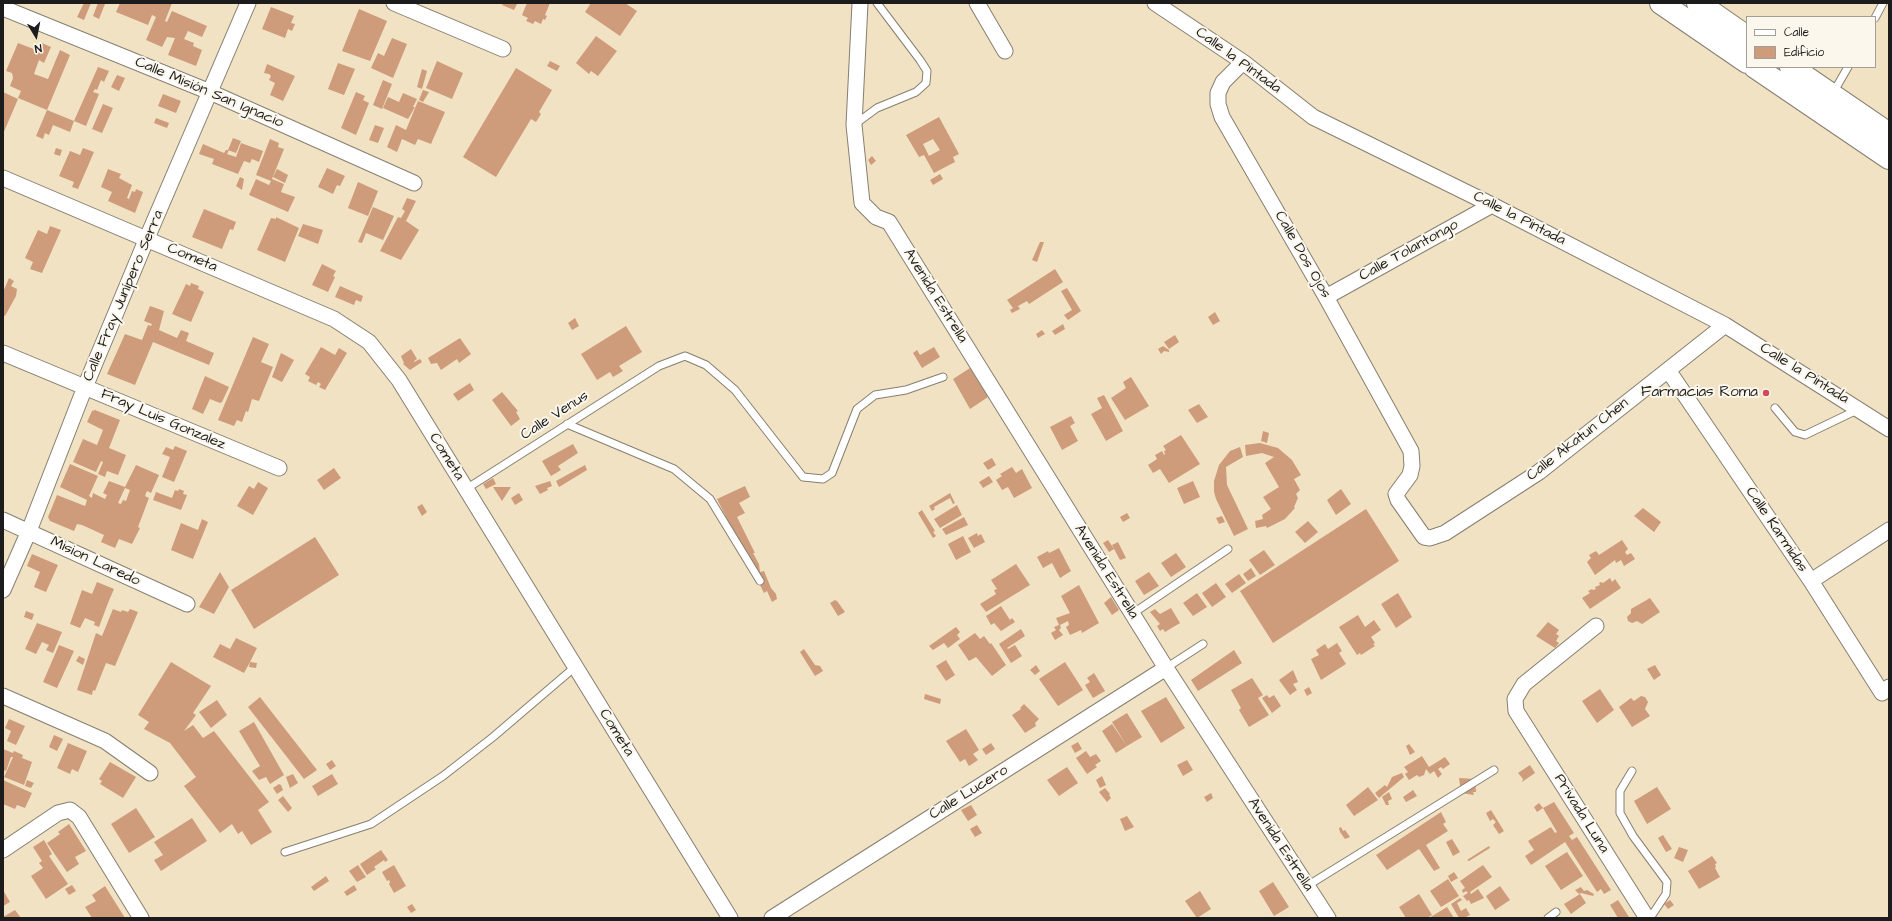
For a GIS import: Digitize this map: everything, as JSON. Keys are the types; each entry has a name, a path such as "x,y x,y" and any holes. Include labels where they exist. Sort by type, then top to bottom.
{"main road":[{"path":"1661,3 1746,61"},
{"path":"1698,3 1746,36"},
{"path":"1757,68 1889,134"},
{"path":"1793,68 1827,104 1889,158"}],"street":[{"name":"Calle Fray Junípero Serra","path":"3,590 29,531 85,387 147,238 248,3"},
{"path":"394,3 503,49"},
{"path":"854,125 860,3"},
{"path":"977,3 1005,51"},
{"name":"Calle la Pintada","path":"1155,3 1243,62 1313,117 1492,205 1725,324 1889,429"},
{"name":"Calle Misión San Ignacio","path":"3,8 210,92 414,183"},
{"name":"Calle Dos Ojos","path":"1243,62 1223,82 1218,93 1218,104 1222,117 1326,296 1411,451 1412,466 1410,474 1396,494 1398,500 1424,537 1430,538 1445,533"},
{"name":"Avenida Estrella","path":"854,125 862,203 876,217 889,222 1166,668 1328,918"},
{"name":"Cometa","path":"3,178 147,238 334,319 369,342 399,380 730,918"},
{"name":"Calle Tolantongo","path":"1326,296 1492,205"},
{"name":"Calle Akatun Chen","path":"1445,533 1539,472 1725,324"},
{"name":"Fray Luis Gonzalez","path":"3,353 279,468"},
{"name":"Calle Karmidas","path":"1668,370 1885,690"},
{"name":"Mision Laredo","path":"3,520 187,604"},
{"path":"1811,581 1889,530"},
{"name":"Privada Luna","path":"1596,626 1524,684 1515,699 1516,711 1648,918"},
{"name":"Calle Lucero","path":"772,918 1166,668"},
{"path":"3,696 105,741 150,773"},
{"path":"4,849 58,813 70,810 79,817 141,918"}],"lane":[{"path":"854,125 877,108 916,92 926,83 927,71 877,3"},
{"path":"1876,16 1883,3"},
{"path":"1827,104 1847,68"},
{"name":"Calle Venus","path":"466,489 659,366 685,356 706,365 735,390 803,477 823,479 832,473 857,409 875,395 906,390 943,377"},
{"path":"1775,408 1795,432 1805,435 1859,409"},
{"path":"567,424 674,468 710,499 760,581"},
{"path":"1132,614 1228,549"},
{"path":"1166,668 1203,644"},
{"path":"285,852 371,824 443,776 493,737 575,666"},
{"path":"1307,886 1494,770"},
{"path":"1632,771 1620,791 1620,813 1633,836 1667,882 1666,894 1648,918"},
{"path":"1548,918 1556,912"}],"building":[{"path":"84,3 91,3 84,20 77,17"},
{"path":"98,3 105,4 99,19 93,16"},
{"path":"120,3 172,3 165,21 167,22 172,11 207,26 202,37 188,31 184,39 194,43 193,46 202,50 196,66 168,55 175,38 167,37 162,47 146,40 156,17 152,15 148,25 116,12"},
{"path":"503,3 517,4 514,10 502,5"},
{"path":"527,3 550,3 545,15 547,16 545,20 543,19 541,24 535,21 533,24 526,21 528,18 522,15"},
{"path":"591,3 625,3 637,11 620,36 585,12"},
{"path":"271,7 294,16 291,23 295,24 292,31 288,29 285,38 262,29"},
{"path":"359,9 387,21 370,61 342,51"},
{"path":"596,36 617,51 598,76 591,71 589,74 576,63"},
{"path":"392,38 407,44 393,78 371,68 378,53 384,56"},
{"path":"18,43 39,51 42,43 51,47 44,63 39,60 34,74 48,79 60,50 70,55 47,110 18,98 21,91 10,86 13,78 12,73 6,71"},
{"path":"437,61 463,73 452,99 426,88"},
{"path":"550,61 560,66 557,71 547,66"},
{"path":"338,63 355,69 344,95 328,89"},
{"path":"267,64 295,76 283,101 270,95 275,83 269,80 271,76 269,74 264,73"},
{"path":"98,67 109,71 104,82 101,80 97,90 95,89 93,92 99,94 86,126 74,121"},
{"path":"516,68 552,90 539,112 541,114 536,122 531,119 496,177 463,157"},
{"path":"422,69 427,71 422,89 417,87"},
{"path":"117,75 125,78 119,91 111,87"},
{"path":"383,80 392,84 382,109 373,105"},
{"path":"423,90 429,92 423,102 419,100"},
{"path":"3,92 18,99 3,134"},
{"path":"356,92 365,96 363,100 369,103 356,135 341,128"},
{"path":"403,93 417,99 413,107 415,107 408,119 383,108 388,97 399,102"},
{"path":"163,94 181,101 176,113 158,106"},
{"path":"418,101 445,112 431,144 418,139 415,145 402,139 397,152 387,147 396,125 406,130"},
{"path":"103,104 113,108 102,133 92,129"},
{"path":"47,110 74,121 70,132 53,125 49,135 45,133 43,139 36,136"},
{"path":"939,117 959,154 953,157 955,162 934,173 924,155 919,157 906,135","holes":["933,139 940,150 929,156 923,144"]},
{"path":"156,118 169,123 167,128 154,123"},
{"path":"375,125 384,128 378,143 369,140"},
{"path":"233,138 241,141 236,153 228,150"},
{"path":"270,139 279,143 278,147 284,149 272,179 284,184 281,192 295,197 288,212 249,195 256,179 269,185 271,181 256,175"},
{"path":"241,143 263,151 259,162 252,159 250,163 244,161 238,174 212,164 214,159 199,154 203,144 224,153 226,150 229,150 227,154 236,157"},
{"path":"56,148 62,150 60,156 54,154"},
{"path":"83,148 94,152 78,189 72,187 74,182 59,176 70,151 80,155"},
{"path":"872,156 876,161 871,165 868,160"},
{"path":"327,168 345,176 340,186 337,185 333,194 318,187"},
{"path":"108,169 121,174 119,178 132,185 127,198 129,199 132,191 135,192 136,189 143,192 135,213 108,201 112,192 101,187"},
{"path":"277,169 288,175 285,183 273,177"},
{"path":"940,174 943,179 933,185 930,180"},
{"path":"240,177 244,179 242,190 236,186"},
{"path":"358,182 378,191 368,216 348,208"},
{"path":"407,198 416,201 406,221 419,230 401,260 380,251 398,217 401,218 405,211 402,209"},
{"path":"373,207 394,216 383,240 366,233 362,243 358,242"},
{"path":"204,209 236,222 233,230 230,229 222,249 192,237"},
{"path":"276,217 299,228 285,262 257,250 271,218 276,219"},
{"path":"303,224 323,230 318,244 298,236"},
{"path":"50,226 61,230 42,273 30,269 33,262 25,258 38,230 47,234"},
{"path":"1040,242 1044,242 1037,262 1032,260"},
{"path":"322,264 336,271 333,276 335,277 328,292 312,285"},
{"path":"1055,269 1063,282 1029,304 1027,301 1018,306 1020,309 1012,313 1010,310 1013,308 1007,300"},
{"path":"9,278 14,281 11,286 17,289 16,296 5,316 3,315 3,292"},
{"path":"191,283 199,286 198,289 204,292 191,322 172,314 186,284 190,286"},
{"path":"340,286 363,296 361,302 356,300 354,305 335,297"},
{"path":"1067,288 1081,311 1068,320 1064,315 1072,310 1061,291"},
{"path":"150,306 164,311 159,330 177,338 181,330 189,333 186,341 214,353 209,365 153,342 135,385 107,374 125,334 142,340 148,325 151,326 152,324 144,321"},
{"path":"1215,312 1220,321 1213,325 1208,317"},
{"path":"575,318 579,326 572,330 568,323"},
{"path":"1063,324 1065,329 1055,335 1052,331"},
{"path":"626,326 642,352 619,366 623,371 613,377 610,372 597,380 581,354"},
{"path":"1042,330 1045,334 1038,338 1036,334"},
{"path":"1175,335 1179,342 1169,349 1164,342"},
{"path":"253,337 269,344 261,362 273,367 259,401 252,399 248,412 246,411 242,422 237,420 234,426 218,420"},
{"path":"460,338 471,354 459,363 457,359 441,370 437,363 431,364 428,358"},
{"path":"1163,346 1169,350 1169,352 1164,351 1161,354 1158,349"},
{"path":"321,347 335,355 339,348 347,353 325,390 319,387 321,384 318,382 316,385 308,381 310,377 305,374"},
{"path":"934,347 940,357 922,368 913,353 917,350 920,355"},
{"path":"411,349 417,359 414,362 420,359 422,362 410,370 403,364 404,363 401,356"},
{"path":"281,353 294,360 282,382 272,377"},
{"path":"970,368 988,397 970,409 953,379"},
{"path":"205,376 229,387 222,402 220,403 210,399 203,414 192,409"},
{"path":"1131,377 1149,406 1125,420 1111,398 1126,388 1123,382"},
{"path":"470,383 474,390 458,401 453,394"},
{"path":"502,392 518,411 516,412 520,419 511,426 492,400"},
{"path":"1104,395 1123,431 1106,441 1091,414 1102,408 1097,398"},
{"path":"1199,404 1208,417 1197,423 1188,410"},
{"path":"95,410 120,420 109,448 126,455 118,475 107,471 105,477 98,474 103,462 101,461 96,472 73,462 83,439 97,445 103,430 87,422 92,411"},
{"path":"1071,416 1075,423 1070,426 1078,441 1062,450 1050,427"},
{"path":"1263,431 1269,433 1267,443 1261,441"},
{"path":"1181,435 1200,464 1169,483 1160,469 1153,473 1148,465 1157,459 1155,455 1162,451 1164,455 1165,454 1164,451 1166,450 1163,446"},
{"path":"1260,443 1278,448 1292,460 1301,475 1294,479 1300,490 1296,494 1298,498 1294,507 1295,508 1285,519 1267,528 1266,526 1256,528 1255,521 1263,519 1262,515 1271,509 1263,497 1279,487 1265,463 1274,457 1262,453 1246,456 1245,445"},
{"path":"573,444 578,453 558,466 561,470 551,476 542,461"},
{"path":"175,446 187,451 174,482 162,477 170,457 162,454 166,447 173,450"},
{"path":"1240,447 1243,457 1226,467 1227,485 1248,529 1234,536 1216,499 1214,492 1214,481 1219,465 1230,451"},
{"path":"992,458 996,465 988,470 983,463"},
{"path":"70,464 98,476 89,496 92,498 93,493 105,499 107,495 103,493 109,481 125,487 136,465 159,475 151,493 147,491 145,496 149,498 138,527 140,528 132,544 119,539 115,548 101,542 104,535 82,525 77,524 74,531 50,521 48,517 57,495 85,506 87,500 60,487","holes":["125,488 130,490 126,501 123,500 121,504 118,503"]},
{"path":"585,465 587,470 559,487 556,481"},
{"path":"1012,467 1016,473 1022,469 1032,488 1014,498 1008,487 1002,490 996,480 1002,476 1000,474"},
{"path":"334,468 341,478 324,490 317,480"},
{"path":"989,476 993,482 983,488 979,482"},
{"path":"493,478 496,484 486,489 483,484"},
{"path":"550,481 552,486 540,494 535,486"},
{"path":"1193,481 1200,497 1184,504 1177,488"},
{"path":"258,482 268,488 253,515 237,506 249,486 254,489"},
{"path":"745,486 750,497 739,503 745,513 737,517 755,553 753,553 759,564 760,572 764,571 771,588 776,594 777,599 772,602 767,591 764,593 717,499"},
{"path":"493,487 511,487 502,501"},
{"path":"179,489 184,491 183,494 187,495 181,510 153,500 156,492 172,498 175,490 178,491"},
{"path":"1341,489 1351,504 1336,515 1327,500"},
{"path":"519,493 523,500 515,505 511,498"},
{"path":"950,493 955,503 953,504 950,498 934,507 935,509 932,511 929,506"},
{"path":"422,504 427,512 422,516 417,507"},
{"path":"957,505 962,515 940,528 934,519"},
{"path":"1643,508 1661,522 1654,532 1634,516"},
{"path":"1366,509 1399,561 1273,643 1240,591"},
{"path":"922,510 935,531 933,532 936,536 933,538 918,513"},
{"path":"1127,513 1130,518 1123,522 1120,517"},
{"path":"1222,516 1225,522 1219,524 1216,518"},
{"path":"964,517 968,525 946,535 942,529"},
{"path":"202,519 208,522 193,559 171,550 181,523 198,530"},
{"path":"1308,521 1318,532 1305,543 1295,532"},
{"path":"977,533 978,536 981,534 985,542 974,548 968,538"},
{"path":"963,536 971,552 956,560 948,544"},
{"path":"315,537 339,575 254,629 231,590"},
{"path":"1108,540 1114,549 1109,552 1103,543"},
{"path":"1622,540 1628,549 1625,552 1627,555 1631,553 1635,559 1624,566 1621,560 1616,563 1615,560 1595,575 1587,562 1591,558 1589,555 1596,551 1599,555"},
{"path":"1118,542 1126,558 1120,560 1112,545"},
{"path":"1059,548 1071,571 1060,578 1052,563 1043,568 1037,557 1048,551 1049,553"},
{"path":"1264,550 1275,565 1260,575 1249,560"},
{"path":"1176,553 1186,567 1171,577 1161,563"},
{"path":"32,554 58,565 46,592 34,587 40,572 27,566"},
{"path":"1016,564 1030,585 986,612 980,604 996,594 994,590 997,589 991,580"},
{"path":"1251,568 1256,576 1248,581 1243,574"},
{"path":"220,572 229,587 214,614 199,607"},
{"path":"1149,572 1159,586 1144,595 1135,581"},
{"path":"1239,574 1246,583 1232,593 1225,584"},
{"path":"1610,578 1612,582 1615,579 1621,588 1590,609 1582,598 1590,593 1588,591 1596,589 1595,587 1600,585 1599,583 1603,583"},
{"path":"97,582 114,589 99,627 94,625 95,622 85,618 80,628 70,624 82,590 92,594"},
{"path":"1216,583 1226,597 1212,607 1202,593"},
{"path":"1079,585 1099,623 1082,633 1081,630 1070,635 1066,627 1069,625 1068,621 1060,625 1061,628 1059,630 1063,635 1055,640 1051,633 1056,630 1054,627 1059,625 1056,618 1070,613 1061,596"},
{"path":"1197,593 1207,607 1193,616 1183,603"},
{"path":"1398,593 1412,617 1396,628 1381,604"},
{"path":"1111,597 1119,610 1112,615 1104,603"},
{"path":"1650,598 1660,612 1642,624 1637,621 1632,623 1628,621 1627,617 1631,613 1631,609"},
{"path":"835,600 845,612 838,616 830,603"},
{"path":"1001,606 1010,620 1012,618 1015,622 1001,631 994,623 991,625 986,616"},
{"path":"1171,608 1180,623 1165,632 1163,629 1160,631 1157,626 1160,624 1150,612 1155,609 1160,614"},
{"path":"113,609 121,612 122,610 128,612 130,609 138,612 115,666 106,663 92,695 77,690 96,633 102,636"},
{"path":"26,611 34,614 32,620 24,617"},
{"path":"1358,615 1365,627 1374,620 1381,630 1371,637 1375,643 1373,644 1375,646 1361,655 1360,653 1357,655 1339,627"},
{"path":"1548,622 1559,630 1556,634 1559,636 1556,641 1559,643 1555,648 1536,636"},
{"path":"37,623 62,632 53,653 46,650 49,645 42,642 36,654 25,649"},
{"path":"956,627 960,632 957,635 960,639 948,648 944,643 933,650 929,646"},
{"path":"1021,629 1025,636 1007,648 1008,649 1015,645 1022,656 1011,663 999,644"},
{"path":"975,633 980,639 984,636 990,644 991,643 1006,665 992,676 976,657 969,661 958,645"},
{"path":"236,638 257,648 244,673 213,657 220,644 230,649"},
{"path":"1337,643 1342,651 1339,653 1346,664 1321,680 1311,659 1319,655 1316,650 1325,644 1328,649"},
{"path":"59,645 74,651 57,688 43,682"},
{"path":"804,649 815,665 820,666 823,671 815,676 800,652"},
{"path":"1234,650 1242,663 1198,691 1191,680"},
{"path":"79,656 85,659 83,665 76,661"},
{"path":"946,660 955,675 946,681 936,666"},
{"path":"171,662 211,686 193,713 196,715 184,731 193,725 203,738 214,731 269,802 258,810 272,832 251,845 242,831 238,834 232,824 220,833 184,786 196,777 170,743 144,729 149,722 138,715"},
{"path":"250,662 257,663 256,668 249,667"},
{"path":"1065,662 1083,690 1058,706 1039,679"},
{"path":"1036,665 1040,671 1035,675 1030,670"},
{"path":"1655,665 1661,675 1654,680 1647,669"},
{"path":"1293,670 1298,682 1293,684 1297,690 1290,695 1279,680"},
{"path":"1094,673 1105,691 1093,698 1085,685 1090,682 1087,678"},
{"path":"1252,678 1263,695 1258,698 1269,715 1249,727 1239,710 1241,708 1231,690"},
{"path":"1309,687 1312,693 1307,696 1304,690"},
{"path":"1600,689 1614,710 1597,723 1582,701"},
{"path":"925,694 941,699 940,704 924,699"},
{"path":"1267,695 1269,698 1274,695 1281,706 1272,713 1262,698"},
{"path":"1641,696 1645,697 1648,702 1645,709 1650,716 1632,727 1619,707 1631,698 1634,701"},
{"path":"260,697 317,770 304,779 248,707"},
{"path":"1166,697 1185,728 1161,743 1141,711"},
{"path":"217,700 227,715 211,728 199,712"},
{"path":"1024,704 1039,719 1035,723 1036,726 1025,733 1012,715 1021,709 1020,708"},
{"path":"1127,713 1142,737 1127,746 1112,722"},
{"path":"9,719 25,726 16,745 7,741 11,731 5,728"},
{"path":"254,722 284,775 270,784 266,777 259,780 252,771 260,766 239,731"},
{"path":"1112,724 1127,746 1116,753 1102,731"},
{"path":"966,729 979,750 973,754 978,760 969,766 965,759 960,762 946,741"},
{"path":"54,735 63,739 57,751 49,747"},
{"path":"1078,742 1082,749 1075,753 1071,746"},
{"path":"68,743 87,751 78,772 72,769 70,774 57,768"},
{"path":"991,743 995,749 986,755 982,749"},
{"path":"1409,744 1415,752 1410,755 1406,746"},
{"path":"3,749 13,753 14,751 23,755 22,758 32,762 24,785 4,777 13,757 11,757 6,771 3,770"},
{"path":"1086,751 1090,757 1096,754 1101,761 1095,765 1097,767 1087,774 1076,758"},
{"path":"1422,756 1429,767 1445,757 1450,764 1443,769 1441,767 1438,769 1442,774 1438,778 1434,771 1430,774 1426,769 1424,775 1419,777 1417,775 1409,780 1405,774 1408,772 1404,767"},
{"path":"332,760 336,766 330,770 326,764"},
{"path":"1187,760 1193,770 1183,776 1177,765"},
{"path":"110,762 136,777 123,798 100,784 102,781 99,779"},
{"path":"1530,765 1535,773 1522,782 1523,779 1518,773"},
{"path":"1067,767 1078,783 1059,796 1047,780"},
{"path":"1402,773 1404,777 1379,798 1375,793 1385,785 1387,787 1392,777"},
{"path":"293,774 298,783 290,788 286,777"},
{"path":"332,774 338,784 318,796 312,786"},
{"path":"1102,776 1106,785 1100,788 1096,780"},
{"path":"1459,778 1475,779 1476,792 1473,792 1474,795 1461,793"},
{"path":"3,780 32,793 25,808 17,805 15,809 3,804"},
{"path":"27,780 34,783 31,788 25,786"},
{"path":"279,784 283,790 277,794 273,788"},
{"path":"1368,787 1378,800 1354,816 1346,805"},
{"path":"1657,787 1671,809 1647,824 1634,801"},
{"path":"1105,788 1110,794 1109,795 1111,798 1107,802 1099,792"},
{"path":"1413,790 1417,796 1406,802 1403,797"},
{"path":"1389,792 1392,799 1388,801 1389,805 1386,805 1382,797"},
{"path":"1211,793 1213,798 1207,802 1204,797"},
{"path":"283,796 292,808 288,812 278,800"},
{"path":"1554,802 1574,833 1569,836 1572,840 1577,837 1611,890 1604,894 1601,889 1597,892 1565,842 1531,865 1525,856 1534,850 1528,841 1551,827 1555,833 1557,832 1543,808"},
{"path":"1539,803 1543,808 1537,812 1534,807"},
{"path":"971,805 977,815 968,821 961,810"},
{"path":"136,808 155,837 129,853 111,824"},
{"path":"1491,810 1504,831 1499,834 1493,825 1496,822 1493,819 1490,821 1486,813"},
{"path":"1441,812 1446,822 1443,824 1448,831 1426,845 1440,868 1434,871 1419,849 1387,870 1376,855"},
{"path":"1127,816 1134,827 1125,831 1120,819"},
{"path":"192,818 207,841 161,871 154,860 163,855 154,842"},
{"path":"69,824 86,851 75,857 79,864 67,872 47,843 60,834 58,832"},
{"path":"977,825 982,833 975,837 970,829"},
{"path":"1341,827 1350,837 1345,839 1340,832 1339,828"},
{"path":"1663,835 1672,849 1666,852 1658,838"},
{"path":"1452,839 1460,852 1453,856 1446,842"},
{"path":"44,840 52,854 49,856 68,884 46,899 31,876 43,868 39,863 42,861 33,847"},
{"path":"1489,846 1490,848 1469,861 1467,860"},
{"path":"1679,847 1688,850 1683,862 1674,858"},
{"path":"381,850 388,860 385,862 384,860 374,867 376,869 367,875 360,864"},
{"path":"1567,852 1583,876 1561,890 1545,866"},
{"path":"1712,856 1717,863 1715,864 1715,868 1720,877 1699,889 1688,871"},
{"path":"358,865 366,877 357,882 349,871"},
{"path":"394,865 406,886 394,893 389,884 389,880 387,881 382,872"},
{"path":"1483,865 1492,877 1470,892 1471,894 1478,889 1484,898 1471,904 1469,900 1467,901 1463,896 1468,893 1466,891 1463,893 1462,890 1465,888 1460,881"},
{"path":"1454,872 1458,878 1451,882 1448,876"},
{"path":"326,876 329,881 314,891 311,887"},
{"path":"1448,879 1459,896 1441,907 1430,891"},
{"path":"1273,882 1289,907 1274,916 1259,891"},
{"path":"72,885 76,891 69,895 65,889"},
{"path":"354,885 357,890 347,896 344,892"},
{"path":"105,886 125,918 92,918 85,907 96,901 92,895"},
{"path":"1500,886 1510,900 1495,910 1486,896"},
{"path":"1581,887 1584,891 1587,890 1594,894 1593,896 1581,893 1579,894 1575,890"},
{"path":"3,890 10,902 3,906"},
{"path":"1200,891 1211,909 1197,918 1185,901"},
{"path":"1419,894 1432,915 1427,918 1406,918 1399,907"},
{"path":"1580,894 1586,903 1571,914 1564,904"},
{"path":"1460,898 1462,900 1457,903 1461,911 1466,908 1470,915 1464,918 1459,918 1451,904"},
{"path":"1618,900 1629,917 1618,918 1610,905"},
{"path":"1670,900 1674,905 1668,909 1664,904"},
{"path":"412,904 416,910 411,913 407,907"},
{"path":"1447,907 1454,918 1429,918"},
{"path":"15,910 21,918 3,918 3,917"}],"place":[{"name":"Farmacias Roma","path":"1766,393"}]}
